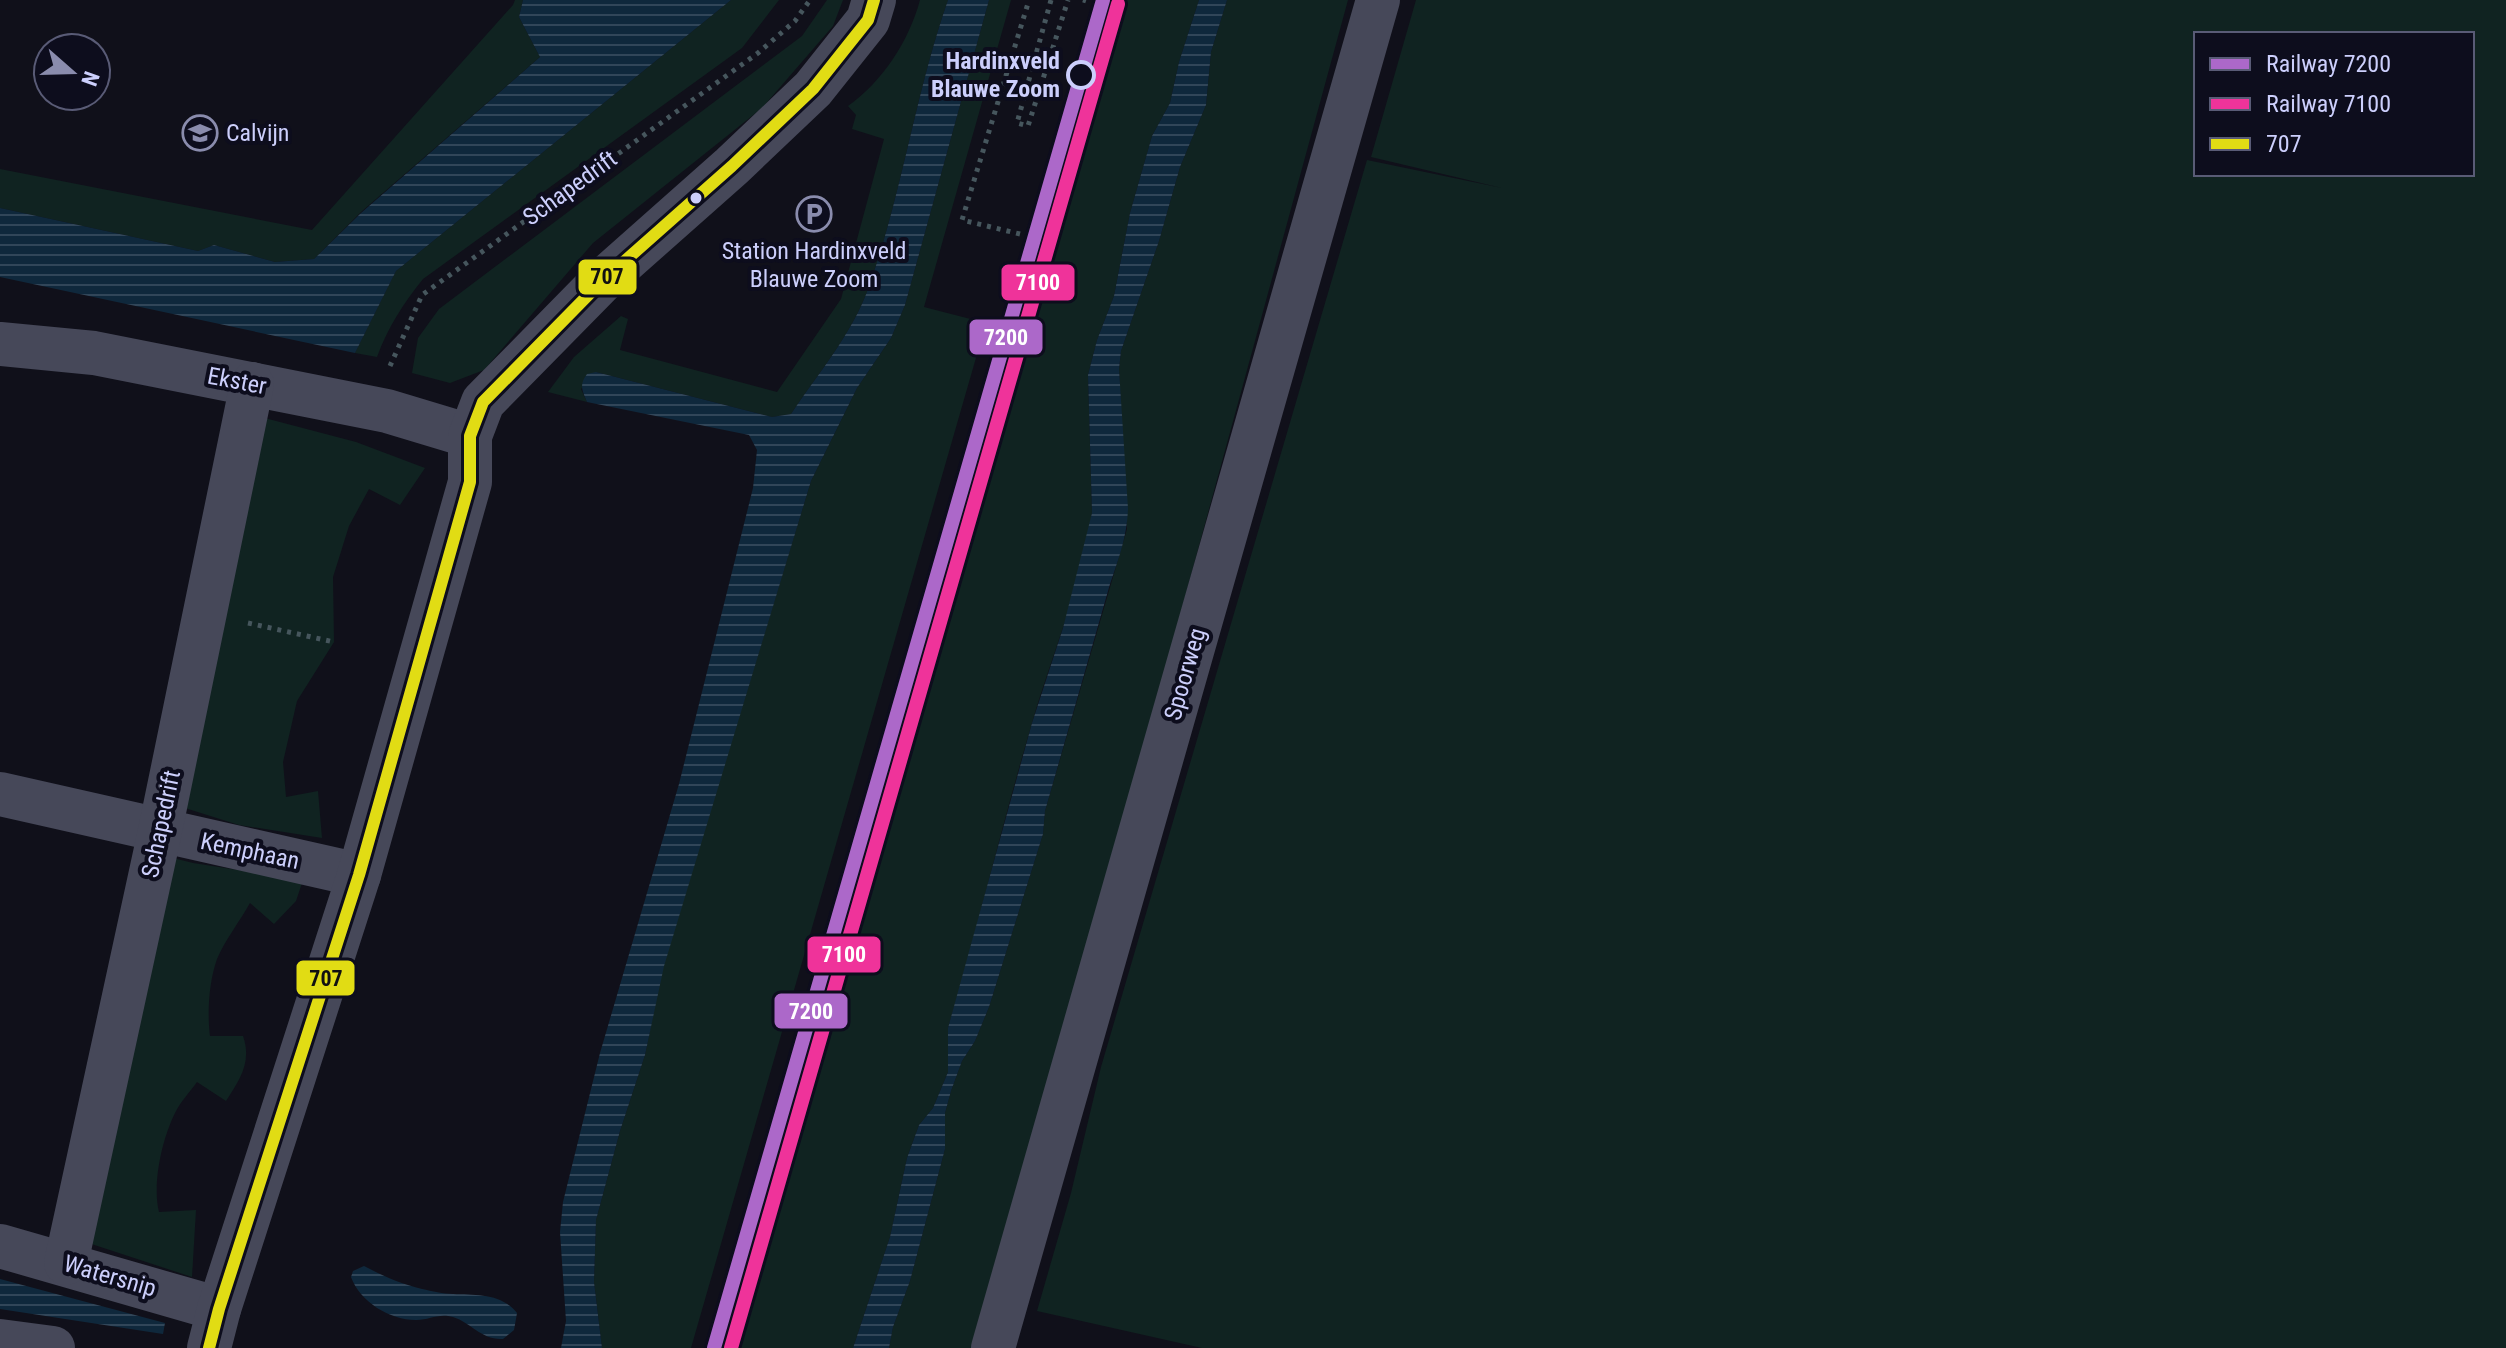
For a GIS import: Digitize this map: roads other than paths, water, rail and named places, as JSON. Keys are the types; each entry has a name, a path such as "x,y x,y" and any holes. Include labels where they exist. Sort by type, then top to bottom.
{"street":[{"path":"214,1328 359,875 470,482 470,436 483,402 589,294 813,89 868,20 874,0"},
{"name":"Spoorweg","path":"993,1348 1378,0"},
{"name":"Ekster","path":"0,344 94,353 387,411 470,436"},
{"name":"Schapedrift","path":"66,1263 160,831 252,384"},
{"name":"Kemphaan","path":"0,794 359,875"},
{"name":"Watersnip","path":"0,1246 66,1263 214,1328"},
{"path":"0,1341 53,1348"}],"water":[{"path":"523,0 731,0 396,271 355,353 0,277 0,208 198,251 214,245 275,262 314,259 361,213 540,57 519,17"},
{"path":"948,0 989,0 905,305 891,338 857,388 811,481 664,966 645,1055 596,1220 594,1282 602,1348 561,1348 566,1321 560,1232 563,1202 600,1053 679,784 753,488 757,450 749,435 587,402 583,381 587,374 596,372 772,417 791,414 843,338 868,289"},
{"path":"1199,0 1227,0 1211,52 1206,105 1180,167 1159,241 1121,351 1119,369 1128,509 1122,547 1045,811 1043,834 989,1007 951,1091 945,1113 945,1149 889,1348 853,1348 890,1237 907,1158 919,1125 933,1108 948,1072 948,1028 1032,723 1063,628 1092,513 1088,375 1114,296 1130,213 1152,136 1170,103 1179,62"},
{"path":"364,1266 422,1289 496,1298 517,1313 514,1330 503,1339 495,1339 453,1317 416,1320 386,1313 369,1302 355,1286 351,1277 353,1271"},
{"path":"0,1279 165,1323 163,1334 0,1309"}],"rail line":[{"name":"7200","path":"714,1348 1103,0"},
{"name":"7100","path":"731,1348 1118,4"}],"place":[{"name":"Hardinxveld Blauwe Zoom","path":"1081,75"},
{"name":"Calvijn","path":"200,133"},
{"name":"Station Hardinxveld Blauwe Zoom","path":"814,214"}]}
